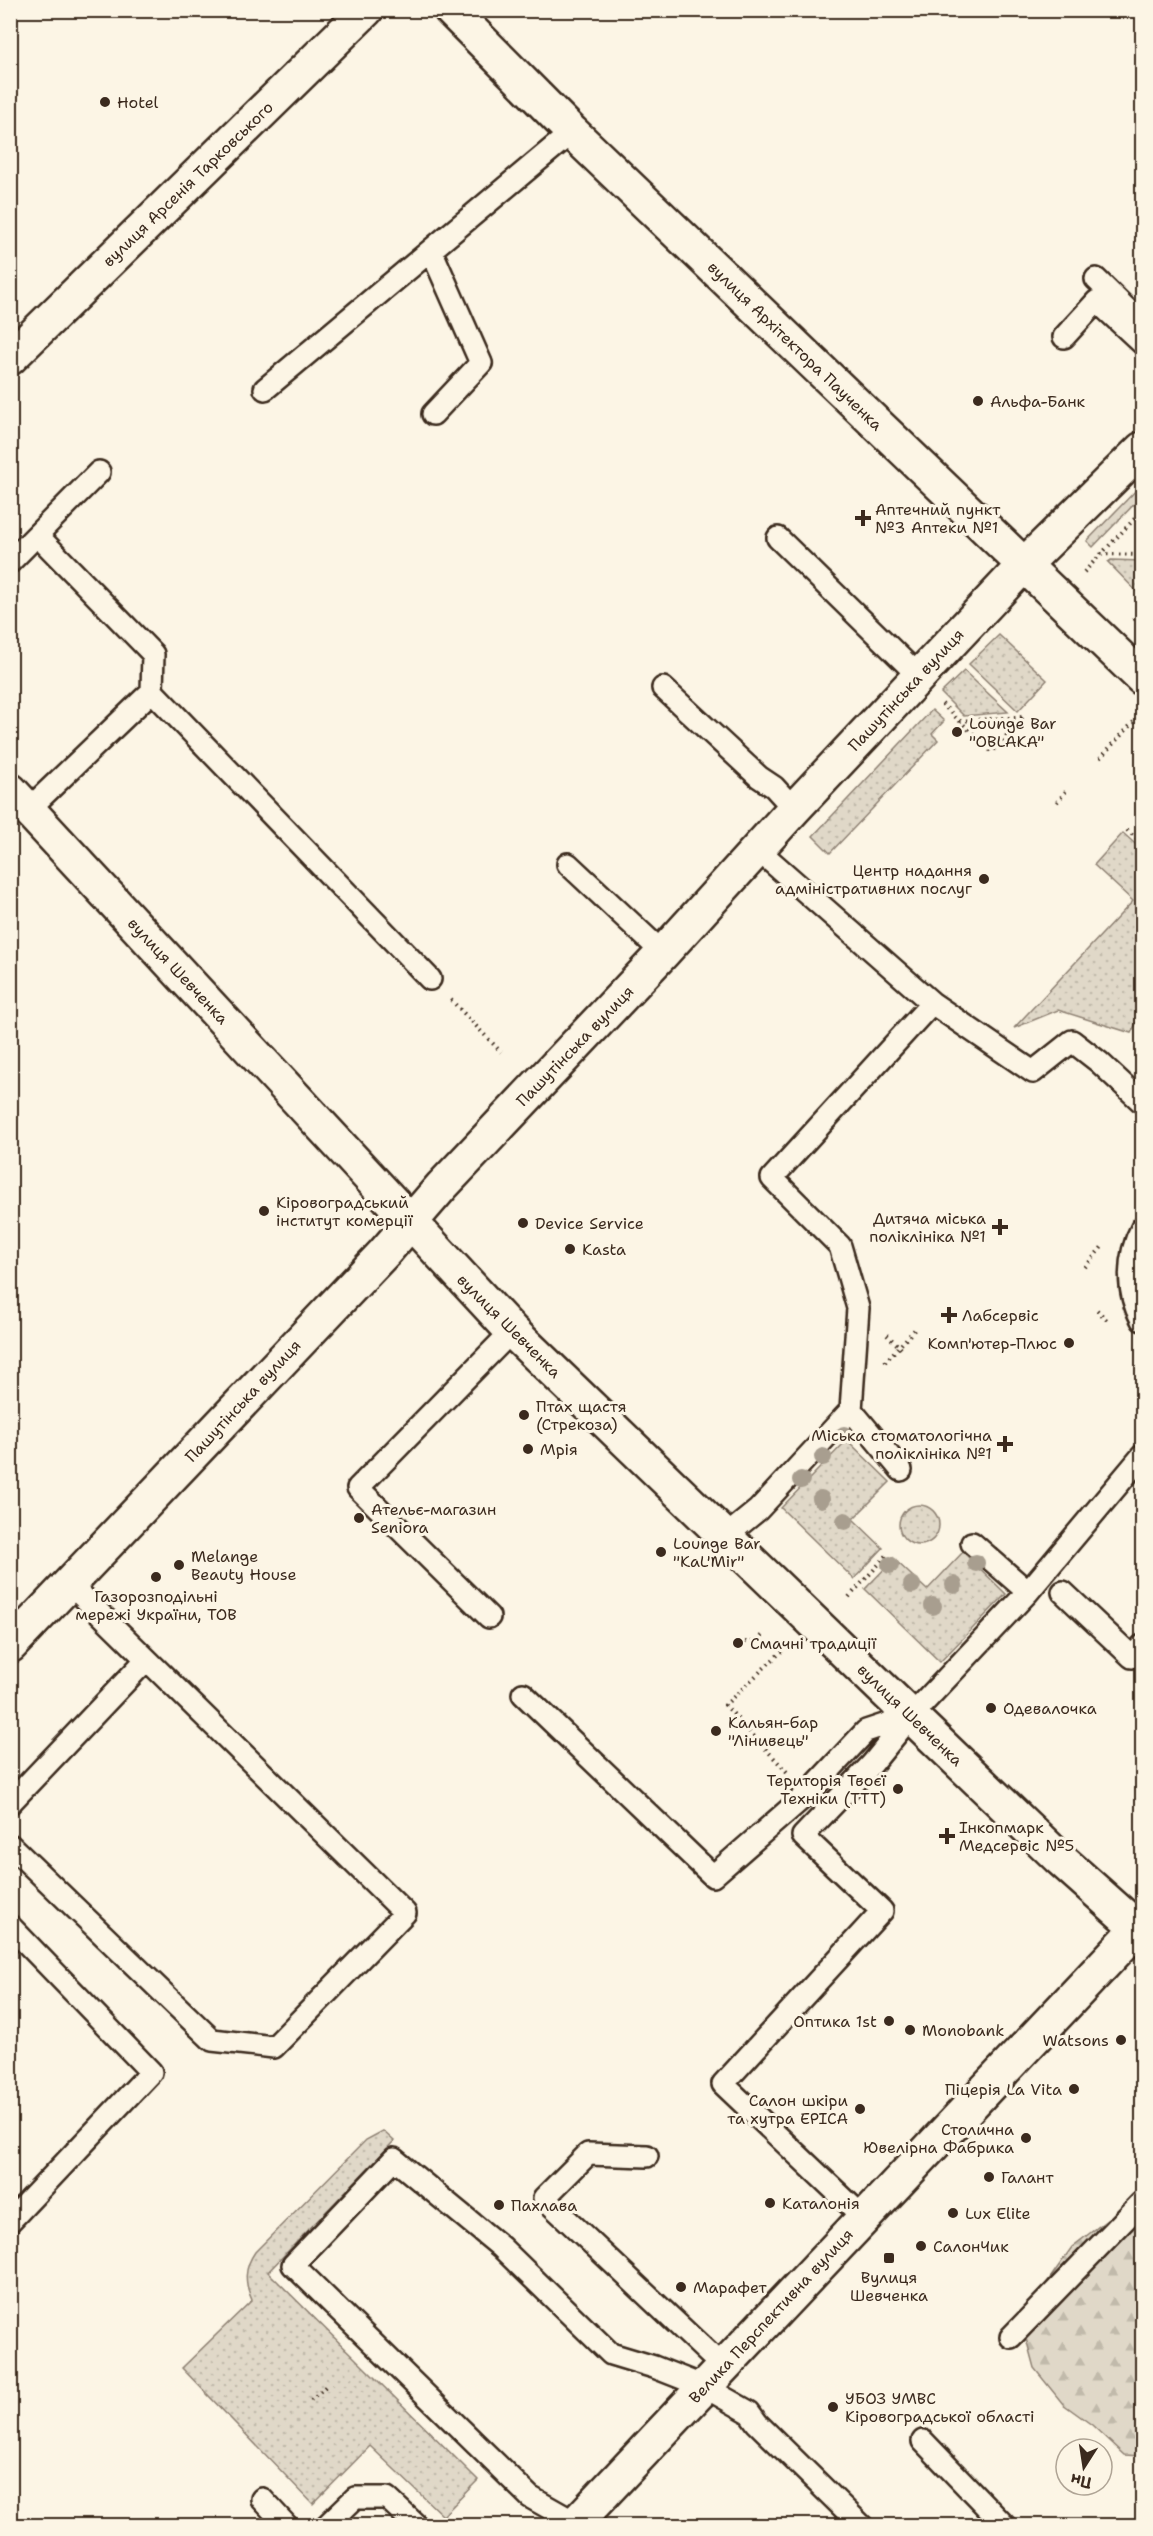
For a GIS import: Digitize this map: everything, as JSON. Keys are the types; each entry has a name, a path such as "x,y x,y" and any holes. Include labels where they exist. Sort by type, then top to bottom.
{"street":[{"name":"вулиця Арсенія Тарковського","path":"10,358 366,10"},
{"name":"вулиця Архітектора Паученка","path":"450,10 572,132 1023,566 1143,678"},
{"name":"Пашутінська вулиця","path":"10,1646 384,1253 410,1222 663,953 794,809 929,689 1023,566 1143,449"},
{"name":"вулиця Шевченка","path":"20,799 512,1331 1059,1858 1141,1928"},
{"name":"Велика Перспективна вулиця","path":"574,2524 1141,1928"}],"lane":[{"path":"266,389 572,132"},
{"path":"431,250 481,363 434,414"},
{"path":"1096,279 1143,324"},
{"path":"1064,337 1097,301 1143,343"},
{"path":"10,562 99,472"},
{"path":"37,535 153,654 152,691 430,979"},
{"path":"778,538 929,689"},
{"path":"663,688 759,777 774,787 794,809"},
{"path":"20,799 152,691"},
{"path":"757,849 932,1003 1033,1072 1072,1041 1143,1102"},
{"path":"568,864 663,953"},
{"path":"726,1536 758,1510 851,1410 858,1308 840,1246 772,1178 932,1003"},
{"path":"1143,1228 1133,1246 1130,1265 1134,1304 1143,1320"},
{"path":"489,1617 358,1488 512,1331"},
{"path":"851,1410 901,1470"},
{"path":"864,2218 723,2084 882,1911 804,1836 872,1764 911,1716 1028,1592 1143,1456"},
{"path":"972,1543 1028,1592"},
{"path":"10,1845 212,2040 274,2047 405,1913 70,1584"},
{"path":"1062,1592 1132,1657 1143,1646"},
{"path":"10,1803 146,1660"},
{"path":"523,1694 713,1876 807,1794 866,1731 911,1716"},
{"path":"10,1926 152,2072 10,2221"},
{"path":"647,2156 588,2154 544,2198 757,2423 862,2526"},
{"path":"574,2524 530,2497 293,2265 394,2160 501,2247 611,2354 654,2367 714,2377"},
{"path":"1011,2337 1141,2203 1143,2204"},
{"path":"923,2441 1005,2526"},
{"path":"326,2526 355,2498 387,2498 417,2526"},
{"path":"262,2499 287,2526"}],"path":[{"path":"1059,599 1143,511"},
{"path":"1101,554 1143,555"},
{"path":"929,689 960,721 992,752 1023,717 960,721"},
{"path":"1100,759 1143,712"},
{"path":"1057,802 1067,790"},
{"path":"1127,830 1143,844"},
{"path":"430,979 501,1052"},
{"path":"849,1597 889,1553"},
{"path":"745,1642 755,1642 764,1634"},
{"path":"782,1651 725,1706 807,1794"},
{"path":"311,2400 327,2385"}],"green space":[{"path":"1142,484 1142,496 1093,547 1087,541"},
{"path":"1111,560 1142,561 1142,597 1108,562"},
{"path":"999,635 1047,680 1018,711 969,664"},
{"path":"964,671 1008,712 964,716 941,693"},
{"path":"932,710 944,721 932,734 938,740 830,853 813,836"},
{"path":"1123,833 1142,850 1142,1012 1131,1033 1058,1010 1014,1028 1133,901 1094,865"},
{"path":"847,1440 890,1482 853,1519 883,1548 854,1579 781,1508"},
{"path":"919,1505 927,1506 933,1511 938,1517 938,1533 933,1539 927,1544 919,1545 911,1544 905,1539 900,1533 899,1525 900,1517 905,1511 911,1506"},
{"path":"963,1552 1006,1594 940,1662 865,1589 894,1559 927,1590"},
{"path":"383,2131 394,2141 268,2272 478,2480 443,2516 370,2446 313,2504 182,2368 252,2300 246,2275 255,2252 366,2140"},
{"path":"1142,2215 1142,2456 1124,2455 1114,2446 1114,2437 1105,2437 1063,2404 1034,2368 1024,2331 1046,2284 1072,2247 1107,2220"}],"place":[{"name":"Hotel","path":"105,102"},
{"name":"Альфа-Банк","path":"978,401"},
{"name":"Аптечний пункт №3 Аптеки №1","path":"863,518"},
{"name":"Lounge Bar \"OBLAKA\"","path":"957,732"},
{"name":"Центр надання адміністративних послуг","path":"984,879"},
{"name":"Кіровоградський інститут комерції","path":"264,1211"},
{"name":"Device Service","path":"523,1223"},
{"name":"Дитяча міська поліклініка №1","path":"1000,1227"},
{"name":"Kasta","path":"570,1249"},
{"name":"Лабсервіс","path":"949,1315"},
{"name":"Комп'ютер-Плюс","path":"1069,1343"},
{"name":"Птах щастя (Стрекоза)","path":"524,1415"},
{"name":"Міська стоматологічна поліклініка №1","path":"1005,1444"},
{"name":"Мрія","path":"528,1449"},
{"name":"Ательє-магазин Seniora","path":"359,1518"},
{"name":"Lounge Bar \"KaL'Mir\"","path":"661,1552"},
{"name":"Melange Beauty House","path":"179,1565"},
{"name":"Газорозподільні мережі України, ТОВ","path":"156,1577"},
{"name":"Смачні традиції","path":"738,1643"},
{"name":"Одевалочка","path":"991,1708"},
{"name":"Кальян-бар \"Лінивець\"","path":"716,1731"},
{"name":"Територія Твоєї Техніки (ТТТ)","path":"898,1789"},
{"name":"Інкопмарк Медсервіс №5","path":"947,1836"},
{"name":"Оптика 1st","path":"889,2021"},
{"name":"Monobank","path":"910,2030"},
{"name":"Watsons","path":"1121,2040"},
{"name":"Піцерія La Vita","path":"1074,2089"},
{"name":"Салон шкіри та хутра EPICA","path":"860,2109"},
{"name":"Столична Ювелірна Фабрика","path":"1026,2138"},
{"name":"Галант","path":"989,2177"},
{"name":"Каталонія","path":"770,2203"},
{"name":"Пахлава","path":"499,2205"},
{"name":"Lux Elite","path":"953,2213"},
{"name":"СалонЧик","path":"921,2246"},
{"name":"Вулиця Шевченка","path":"889,2258"},
{"name":"Марафет","path":"681,2287"},
{"name":"УБОЗ УМВС Кіровоградської області","path":"833,2407"}]}
